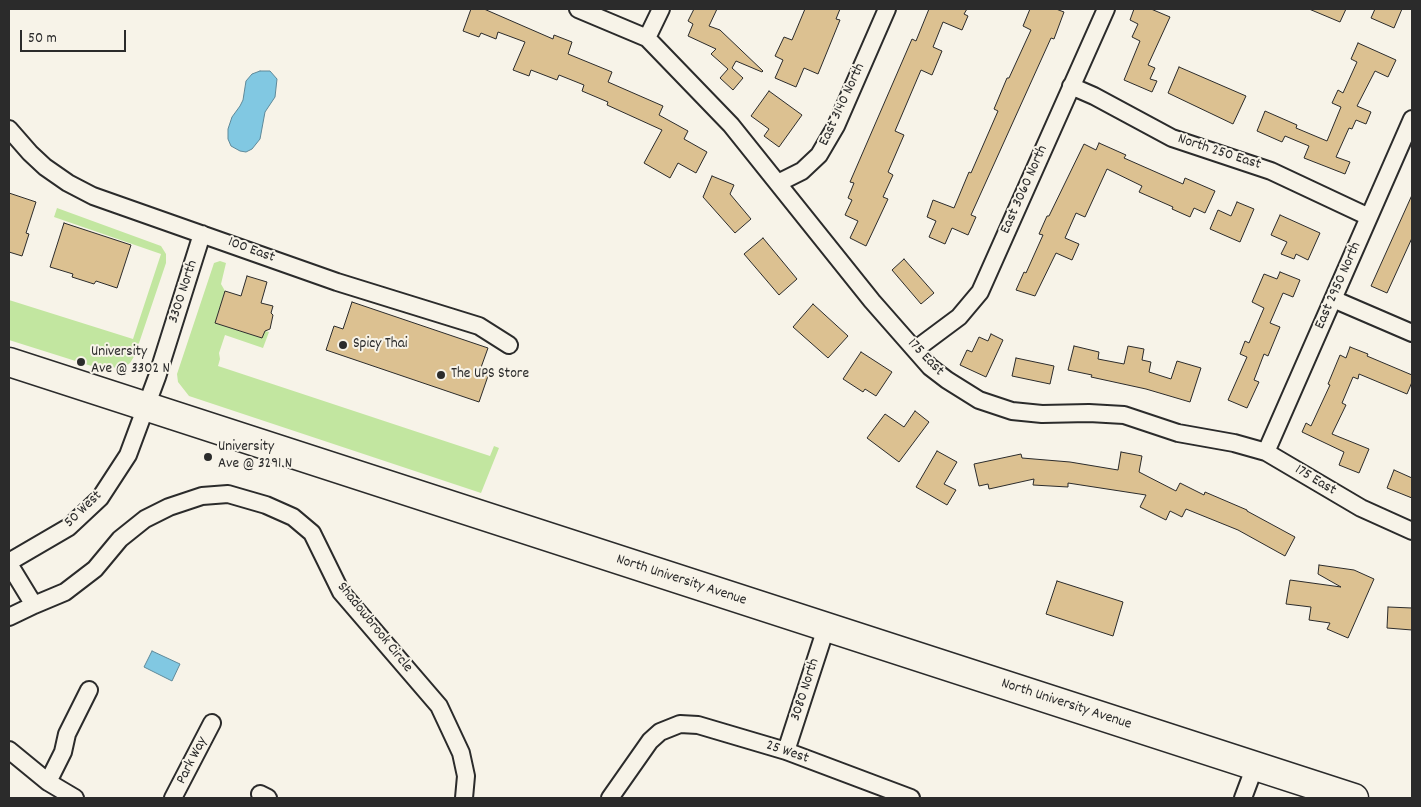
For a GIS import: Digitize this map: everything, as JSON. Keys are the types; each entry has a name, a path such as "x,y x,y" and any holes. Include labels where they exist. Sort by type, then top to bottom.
{"highway":[{"name":"North University Avenue","path":"9,362 1354,798"}],"street":[{"name":"175 East","path":"578,9 647,38 731,125 872,301 930,367 946,380 979,400 1012,411 1042,414 1089,412 1124,415 1178,433 1234,442 1266,452 1361,508 1412,532"},
{"path":"647,38 661,9"},
{"name":"East 3140 North","path":"778,184 802,171 820,155 836,126 888,9"},
{"name":"East 3060 North","path":"916,349 959,317 980,292 1106,9"},
{"name":"North 250 East","path":"1071,86 1094,96 1172,138 1271,171 1369,217"},
{"name":"East 2950 North","path":"1266,452 1412,119"},
{"name":"100 East","path":"9,129 30,153 45,166 68,183 93,196 337,282 479,326 509,345"},
{"name":"3300 North","path":"146,406 202,234"},
{"path":"1333,299 1412,333"},
{"name":"50 West","path":"9,563 70,527 100,498 128,455 146,406"},
{"name":"Shadowbrook Circle","path":"9,617 66,592 95,570 120,539 145,519 169,507 202,496 228,494 266,505 292,517 312,533 341,592 439,706 461,753 466,776 464,798"},
{"path":"9,563 34,605"},
{"name":"3080 North","path":"786,752 826,628"},
{"path":"48,782 64,752 67,734 89,690"},
{"name":"Park Way","path":"174,798 212,723"},
{"name":"25 West","path":"610,798 650,741 660,732 680,724 698,725 786,752 911,798"},
{"path":"9,750 48,782 75,798"},
{"path":"1243,798 1255,766"}],"green space":[{"path":"57,208 161,246 166,254 166,263 135,355 125,367 116,368 105,365 101,369 9,340 9,300 133,339 161,254 54,217"},
{"path":"220,261 226,263 221,284 225,291 215,323 262,338 265,331 269,332 263,348 225,335 219,353 218,366 490,456 494,446 499,448 481,493 189,396 178,382 177,374 214,263"}],"water":[{"path":"260,71 270,71 277,79 275,97 265,112 260,139 252,149 246,152 240,151 231,146 228,139 228,129 232,117 243,100 246,81 252,74"},
{"path":"152,651 180,664 172,681 144,667"}],"building":[{"path":"471,9 484,9 553,39 554,35 572,42 568,54 612,72 608,82 663,106 659,115 688,131 684,139 707,152 696,173 678,163 670,178 644,163 662,130 607,105 608,102 582,91 584,85 559,75 557,80 531,70 529,76 513,70 525,42 498,32 496,39 481,33 479,37 463,31"},
{"path":"694,9 717,9 709,26 720,30 763,71 736,61 732,68 743,78 733,90 720,78 728,69 711,54 716,49 688,36 693,24 688,21"},
{"path":"805,9 840,9 836,19 840,20 818,74 804,68 796,87 775,78 783,60 775,56 784,37 792,40"},
{"path":"929,9 967,9 964,14 968,16 962,30 943,22 933,47 942,51 932,75 921,70 895,131 904,135 888,172 893,175 883,197 888,199 866,246 850,238 858,221 845,215 852,200 848,198 854,183 850,182 912,39 916,41"},
{"path":"1030,9 1056,9 1064,12 1054,39 1051,38 971,215 976,217 968,235 952,228 945,244 929,237 936,221 927,217 933,200 954,208 998,111 994,109 1007,78 1009,78 1031,30 1023,26"},
{"path":"1134,9 1151,9 1170,17 1148,65 1155,68 1150,79 1157,81 1152,92 1124,80 1140,41 1132,37 1138,24 1130,20"},
{"path":"1309,9 1346,9 1340,22"},
{"path":"1375,9 1402,9 1394,28 1371,18"},
{"path":"1358,43 1396,60 1388,77 1375,71 1357,106 1371,112 1366,124 1356,120 1352,129 1349,128 1336,157 1350,162 1345,174 1304,158 1309,146 1285,136 1282,142 1257,131 1265,111 1297,125 1296,128 1327,141 1341,107 1332,103 1338,90 1343,93 1357,62 1351,59"},
{"path":"1179,67 1246,96 1233,124 1168,93"},
{"path":"769,91 802,115 779,147 764,136 769,129 751,116"},
{"path":"1099,143 1126,155 1124,158 1183,184 1185,178 1215,191 1205,213 1194,208 1190,217 1172,209 1173,207 1139,192 1142,186 1107,169 1085,217 1076,213 1065,238 1079,244 1072,260 1056,253 1035,296 1016,290 1043,235 1039,234 1047,216 1049,216 1084,144 1096,150"},
{"path":"712,176 734,185 730,194 751,219 735,233 703,197"},
{"path":"9,193 36,202 26,233 29,234 22,256 9,252"},
{"path":"1412,195 1412,238 1387,293 1371,286"},
{"path":"1237,202 1254,209 1240,242 1210,229 1218,210 1231,216"},
{"path":"1280,215 1320,233 1308,260 1296,254 1294,259 1281,254 1287,242 1271,235"},
{"path":"64,223 131,245 117,288 96,281 94,284 72,277 73,274 50,267"},
{"path":"763,238 797,279 779,295 744,254"},
{"path":"904,259 934,293 921,304 892,270"},
{"path":"1280,272 1300,280 1293,297 1283,293 1270,323 1280,327 1268,356 1264,354 1254,380 1259,382 1247,408 1228,400 1247,357 1240,354 1245,341 1249,343 1264,308 1252,302 1264,274 1277,279"},
{"path":"247,276 267,282 261,303 273,306 270,329 265,331 262,338 215,323 225,291 241,296"},
{"path":"352,302 488,348 479,373 488,376 479,402 326,350 334,326 343,329"},
{"path":"813,304 848,336 828,358 793,327"},
{"path":"991,334 1003,340 986,377 960,365 967,350 972,352 979,337 988,341"},
{"path":"1074,346 1099,352 1098,359 1124,364 1128,346 1144,349 1142,360 1151,362 1149,372 1171,379 1177,361 1201,368 1190,402 1068,370"},
{"path":"1350,347 1412,375 1412,382 1407,394 1359,374 1358,379 1353,377 1342,403 1346,405 1332,434 1369,449 1359,473 1339,465 1344,452 1302,432 1306,423 1311,426 1330,385 1328,384 1340,355 1346,358"},
{"path":"861,352 892,372 876,396 865,389 863,392 843,379"},
{"path":"1016,358 1054,366 1050,384 1012,376"},
{"path":"915,411 929,422 899,462 867,438 885,414 904,427"},
{"path":"937,451 957,462 944,484 956,490 947,505 916,487"},
{"path":"1121,452 1142,456 1139,472 1176,491 1180,483 1204,495 1205,492 1247,510 1295,537 1285,556 1238,530 1186,509 1182,517 1170,511 1166,520 1140,507 1146,495 1068,483 1068,487 1033,485 1034,479 989,489 988,484 979,486 974,464 1021,454 1022,458 1070,462 1118,470"},
{"path":"1394,470 1412,478 1412,498 1387,488"},
{"path":"1319,565 1354,570 1374,579 1348,638 1327,629 1330,623 1309,620 1311,607 1286,604 1290,580 1341,587 1318,574"},
{"path":"1057,581 1123,602 1113,636 1046,614"},
{"path":"1388,607 1412,608 1412,630 1387,628"}],"place":[{"name":"Spicy Thai","path":"343,345"},
{"name":"University Ave @ 3302 N","path":"81,362"},
{"name":"The UPS Store","path":"441,375"},
{"name":"University Ave @ 3291 N","path":"208,457"}]}
